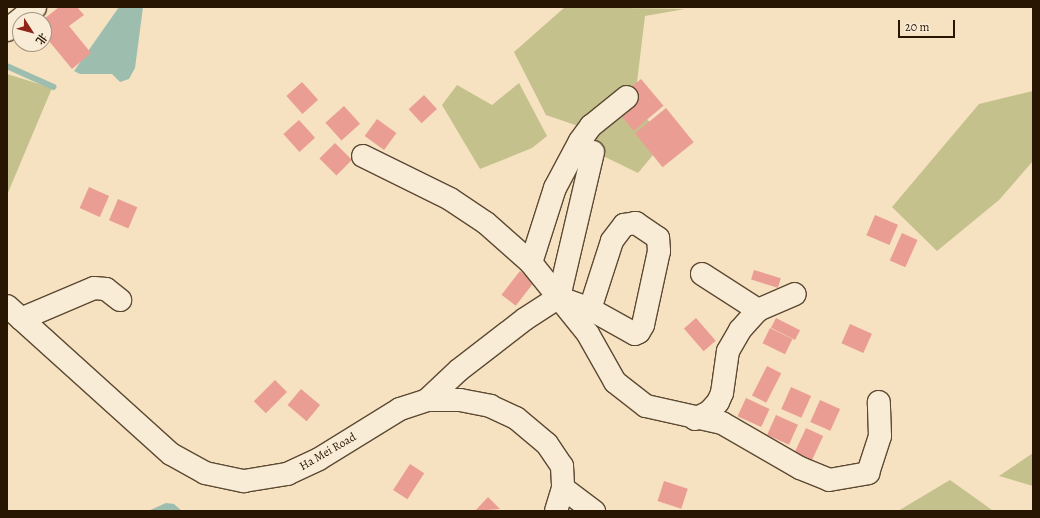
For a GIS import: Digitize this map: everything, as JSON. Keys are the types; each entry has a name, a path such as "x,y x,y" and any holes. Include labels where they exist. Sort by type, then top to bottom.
{"street":[{"path":"7,30 35,7"},
{"path":"531,263 555,188 580,141 591,126 627,97"},
{"path":"427,400 459,370 525,319 559,297 593,152"},
{"path":"363,156 450,199 486,223 531,263 588,334 611,376 628,393 646,406 695,419 722,423 800,468 830,480 868,472 880,436 879,402"},
{"path":"559,297 590,309 635,334 639,332 643,325 660,251 658,238 636,224 624,225 612,241 590,309"},
{"path":"702,274 758,310"},
{"path":"14,312 94,288 106,289 120,300"},
{"path":"695,419 709,412 718,402 722,393 728,351 740,330 758,310 795,294"},
{"name":"Ha Mei Road","path":"14,312 171,454 192,468 217,477 244,481 272,478 293,472 319,459 394,413 427,400 445,398 476,403 516,418 538,435 555,454 562,466 563,488 556,511"},
{"path":"563,488 594,511"}],"shaded area":[{"path":"119,7 143,7 135,68 129,79 120,82 112,74 80,74 74,71"},
{"path":"565,7 685,9 645,16 634,107 667,138 638,173 597,153 584,128 546,115 514,52"},
{"path":"7,74 52,88 7,195"},
{"path":"519,83 547,136 532,148 480,169 442,105 457,85 492,105"},
{"path":"1033,91 1033,161 999,200 937,251 892,207 979,104"},
{"path":"1033,453 1033,486 999,476"},
{"path":"950,480 992,510 998,511 898,511"},
{"path":"166,503 174,504 182,511 148,511"}],"building":[{"path":"59,7 77,7 84,15 69,26 91,53 72,69 52,45 52,13"},
{"path":"641,79 663,106 634,131 611,104"},
{"path":"302,82 318,100 302,114 286,96"},
{"path":"424,95 437,109 422,123 409,109"},
{"path":"344,106 360,124 341,141 325,123"},
{"path":"666,108 694,142 663,167 635,133"},
{"path":"377,119 396,133 384,150 365,136"},
{"path":"299,120 315,138 299,152 283,134"},
{"path":"335,143 352,160 336,176 319,159"},
{"path":"89,187 109,196 100,217 80,208"},
{"path":"118,199 137,207 128,228 109,220"},
{"path":"875,215 898,225 889,245 866,235"},
{"path":"902,233 918,240 905,267 890,260"},
{"path":"754,270 781,278 778,288 751,280"},
{"path":"520,271 534,282 516,306 502,295"},
{"path":"696,318 716,341 704,351 684,328"},
{"path":"776,318 800,330 795,340 771,328"},
{"path":"850,324 872,334 863,353 841,343"},
{"path":"770,328 792,339 785,354 763,343"},
{"path":"767,366 781,373 766,403 752,395"},
{"path":"275,380 287,392 266,413 254,401"},
{"path":"791,387 811,396 801,418 781,409"},
{"path":"301,389 320,405 307,421 288,405"},
{"path":"746,398 770,409 761,427 738,416"},
{"path":"820,400 840,409 830,431 810,422"},
{"path":"776,415 798,425 789,445 767,435"},
{"path":"806,428 823,436 812,461 795,452"},
{"path":"410,464 424,473 407,499 393,490"},
{"path":"664,481 688,489 681,509 658,501"},
{"path":"488,497 500,509 475,511"}],"waterway":[{"path":"7,66 54,87"}]}
